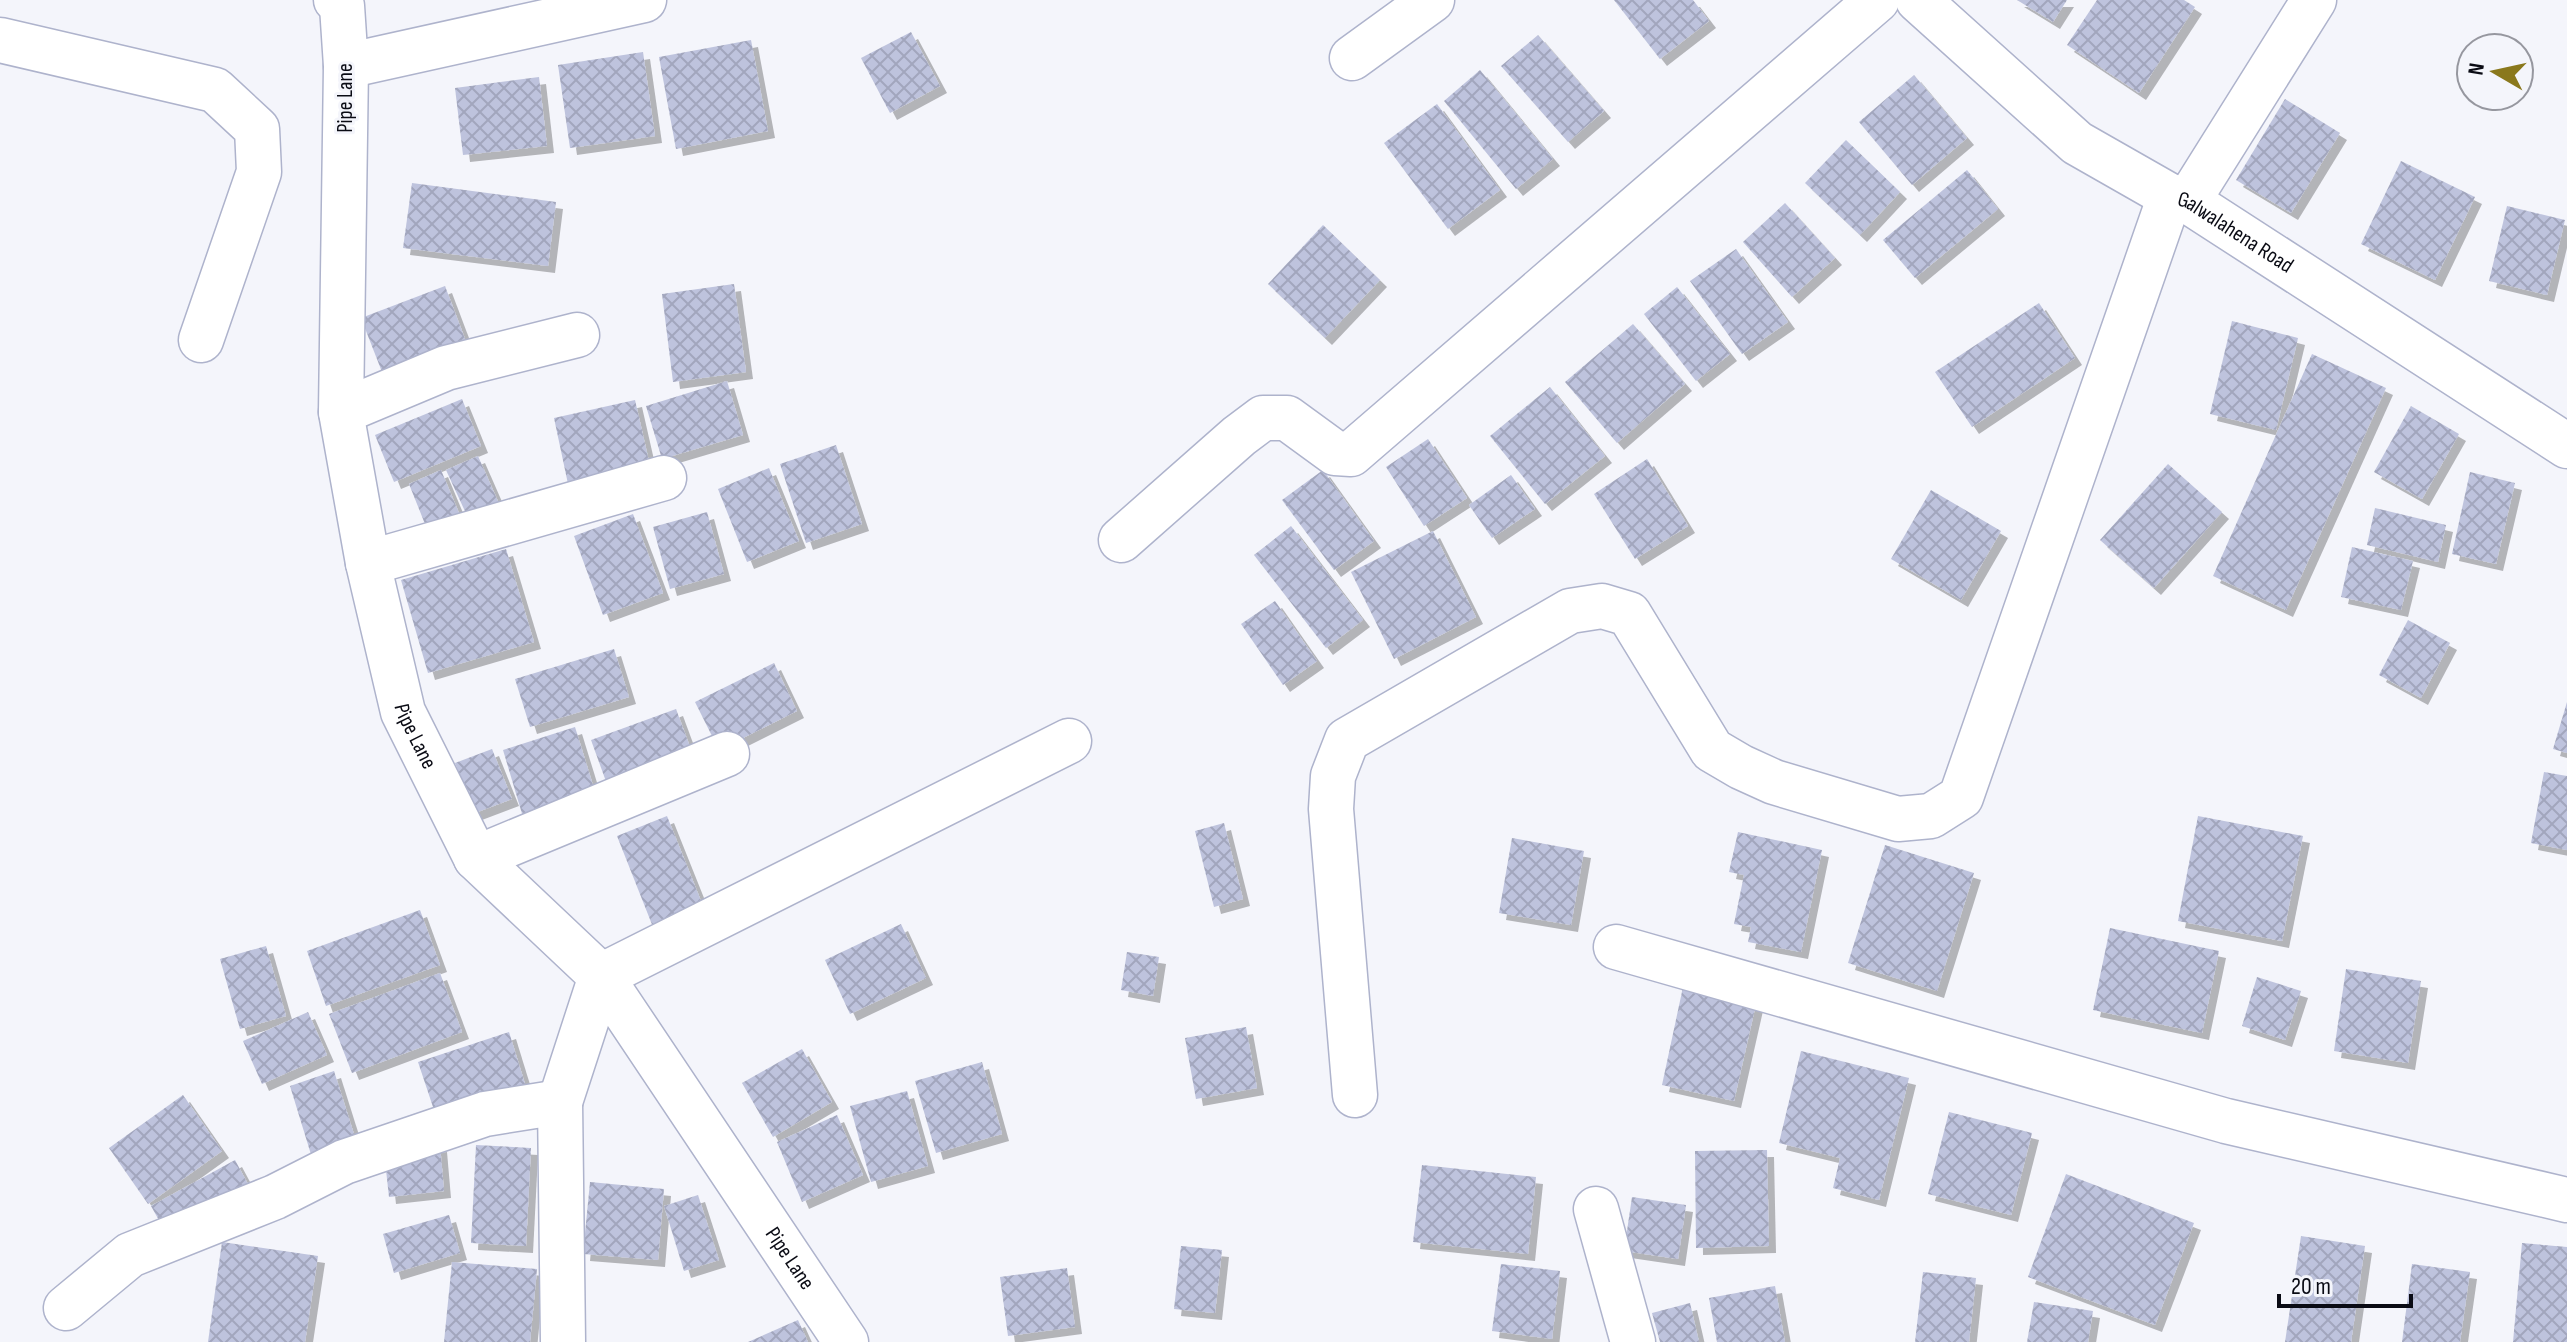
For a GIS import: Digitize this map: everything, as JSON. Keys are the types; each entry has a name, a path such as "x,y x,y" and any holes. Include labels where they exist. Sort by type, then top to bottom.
{"street":[{"name":"Pipe Lane","path":"336,0 342,6 346,66 341,412 368,563 403,712 476,858 601,976 846,1342"},
{"path":"346,66 644,0"},
{"path":"1352,58 1432,0"},
{"path":"1121,540 1263,418 1287,418 1335,453 1351,454 1877,0"},
{"name":"Galwalahena Road","path":"1918,0 2077,143 2179,198 2567,446"},
{"path":"1355,1095 1331,809 1333,776 1347,740 1570,611 1602,606 1629,614 1712,750 1741,767 1774,782 1898,819 1931,816 1961,797 2179,198 2314,0"},
{"path":"0,40 215,90 257,129 259,172 201,340"},
{"path":"341,412 446,368 577,335"},
{"path":"368,563 664,478"},
{"path":"563,1342 560,1102 581,1029 601,976 1069,741"},
{"path":"476,858 727,754"},
{"path":"1616,947 2226,1121 2567,1200"},
{"path":"66,1308 130,1255 275,1197 344,1162 485,1114 560,1102"},
{"path":"1596,1209 1633,1342"}],"building":[{"path":"1614,0 1693,0 1709,21 1660,59"},
{"path":"2017,0 2067,0 2053,22"},
{"path":"2097,0 2184,0 2195,7 2139,93 2067,45"},
{"path":"911,32 940,86 890,113 861,58"},
{"path":"1538,35 1604,111 1568,142 1501,66"},
{"path":"751,40 768,131 676,149 659,57"},
{"path":"643,52 655,136 570,148 558,65"},
{"path":"1480,70 1553,159 1516,189 1444,101"},
{"path":"1914,75 1967,138 1912,185 1859,122"},
{"path":"539,77 547,146 463,155 455,88"},
{"path":"2285,99 2340,133 2291,213 2236,180"},
{"path":"1437,104 1500,190 1448,229 1384,143"},
{"path":"1846,140 1900,192 1860,235 1805,183"},
{"path":"2401,161 2475,197 2435,280 2361,244"},
{"path":"1967,170 1998,209 1915,278 1883,240"},
{"path":"412,183 556,202 548,266 403,248"},
{"path":"1785,203 1835,258 1792,297 1743,242"},
{"path":"2507,206 2565,220 2547,295 2489,281"},
{"path":"1323,225 1380,280 1325,338 1268,284"},
{"path":"1736,249 1788,322 1742,354 1690,281"},
{"path":"734,284 746,372 673,382 662,294"},
{"path":"445,286 465,339 382,372 361,318"},
{"path":"1677,287 1730,354 1696,381 1644,314"},
{"path":"2039,303 2075,358 1972,427 1935,372"},
{"path":"2232,321 2298,338 2276,430 2210,414"},
{"path":"1633,324 1685,384 1617,443 1565,382"},
{"path":"2312,354 2386,388 2286,610 2213,576"},
{"path":"727,381 743,435 662,459 646,406"},
{"path":"1550,387 1605,456 1545,504 1490,436"},
{"path":"462,399 481,446 394,482 375,435"},
{"path":"635,400 650,466 568,484 554,418"},
{"path":"2411,406 2459,434 2422,499 2374,472"},
{"path":"1428,439 1467,498 1424,526 1386,467"},
{"path":"836,445 862,524 806,543 780,464"},
{"path":"478,456 500,506 469,520 446,470"},
{"path":"1647,459 1688,526 1635,559 1594,494"},
{"path":"2168,464 2222,512 2154,588 2100,540"},
{"path":"769,468 799,541 747,562 718,489"},
{"path":"441,470 464,525 431,539 409,484"},
{"path":"1323,470 1374,541 1334,570 1282,500"},
{"path":"2470,472 2515,483 2496,564 2452,554"},
{"path":"1511,475 1535,509 1492,538 1469,505"},
{"path":"1931,490 2001,531 1961,600 1891,559"},
{"path":"2375,508 2446,525 2438,562 2367,545"},
{"path":"707,512 724,574 670,589 653,527"},
{"path":"633,514 663,593 603,615 574,536"},
{"path":"1291,526 1363,620 1326,648 1254,555"},
{"path":"1433,531 1476,617 1394,659 1351,572"},
{"path":"2352,547 2413,561 2401,610 2341,597"},
{"path":"506,549 534,642 428,673 401,580"},
{"path":"1275,601 1317,661 1283,685 1241,624"},
{"path":"2408,620 2450,643 2421,698 2379,675"},
{"path":"614,649 629,697 530,727 515,679"},
{"path":"774,663 797,711 719,750 695,702"},
{"path":"2567,702 2567,753 2553,749"},
{"path":"676,709 693,755 608,787 591,740"},
{"path":"575,727 596,795 523,817 503,750"},
{"path":"492,749 512,799 475,813 455,763"},
{"path":"2544,772 2567,776 2567,850 2531,843"},
{"path":"667,816 703,906 653,927 617,836"},
{"path":"2198,816 2303,836 2282,941 2178,921"},
{"path":"1224,823 1243,899 1214,907 1195,831"},
{"path":"1738,832 1822,850 1801,952 1748,942 1751,927 1734,924 1744,875 1729,872"},
{"path":"1512,838 1584,851 1571,925 1499,913"},
{"path":"1885,845 1974,873 1937,991 1848,963"},
{"path":"420,910 440,965 326,1006 307,951"},
{"path":"901,924 926,978 850,1014 825,960"},
{"path":"2110,928 2219,951 2202,1033 2093,1010"},
{"path":"266,946 286,1016 240,1029 220,959"},
{"path":"1127,952 1159,957 1153,996 1121,990"},
{"path":"2346,969 2421,981 2408,1063 2334,1051"},
{"path":"440,973 462,1032 352,1073 329,1014"},
{"path":"2257,977 2301,991 2285,1040 2242,1026"},
{"path":"1683,987 1756,1004 1734,1101 1662,1085"},
{"path":"308,1012 327,1055 262,1084 243,1041"},
{"path":"1246,1027 1257,1088 1196,1099 1185,1038"},
{"path":"509,1032 525,1084 435,1113 418,1062"},
{"path":"802,1049 832,1102 773,1137 742,1083"},
{"path":"1801,1051 1909,1078 1879,1200 1833,1188 1840,1158 1779,1143"},
{"path":"982,1062 1002,1134 936,1153 915,1081"},
{"path":"334,1071 358,1147 313,1161 290,1086"},
{"path":"907,1091 928,1166 871,1182 850,1106"},
{"path":"183,1095 222,1151 148,1204 109,1148"},
{"path":"1949,1112 2032,1133 2011,1215 1928,1194"},
{"path":"837,1115 863,1175 802,1202 777,1142"},
{"path":"440,1145 444,1191 389,1197 384,1152"},
{"path":"476,1145 531,1148 526,1246 471,1243"},
{"path":"1767,1150 1769,1246 1696,1248 1695,1151"},
{"path":"235,1160 250,1188 166,1233 151,1206"},
{"path":"1422,1165 1536,1177 1528,1254 1413,1242"},
{"path":"2066,1174 2194,1223 2155,1325 2028,1277"},
{"path":"590,1182 664,1189 658,1260 583,1254"},
{"path":"698,1195 719,1260 684,1271 664,1206"},
{"path":"1632,1197 1686,1205 1678,1259 1624,1251"},
{"path":"449,1215 460,1253 394,1273 383,1234"},
{"path":"2301,1236 2365,1246 2351,1342 2285,1342"},
{"path":"222,1242 318,1256 305,1342 208,1342"},
{"path":"2522,1243 2567,1247 2567,1342 2513,1342"},
{"path":"1181,1246 1222,1250 1215,1313 1174,1309"},
{"path":"452,1262 537,1269 530,1342 444,1342"},
{"path":"1501,1264 1560,1271 1552,1339 1492,1331"},
{"path":"2412,1264 2470,1272 2460,1342 2402,1342"},
{"path":"1067,1268 1075,1327 1008,1336 1000,1277"},
{"path":"1923,1272 1976,1278 1969,1342 1915,1342"},
{"path":"1775,1286 1785,1342 1717,1342 1709,1298"},
{"path":"2034,1302 2093,1311 2088,1342 2027,1342"},
{"path":"1690,1303 1699,1342 1660,1342 1652,1313"},
{"path":"798,1320 808,1342 748,1342"}]}
